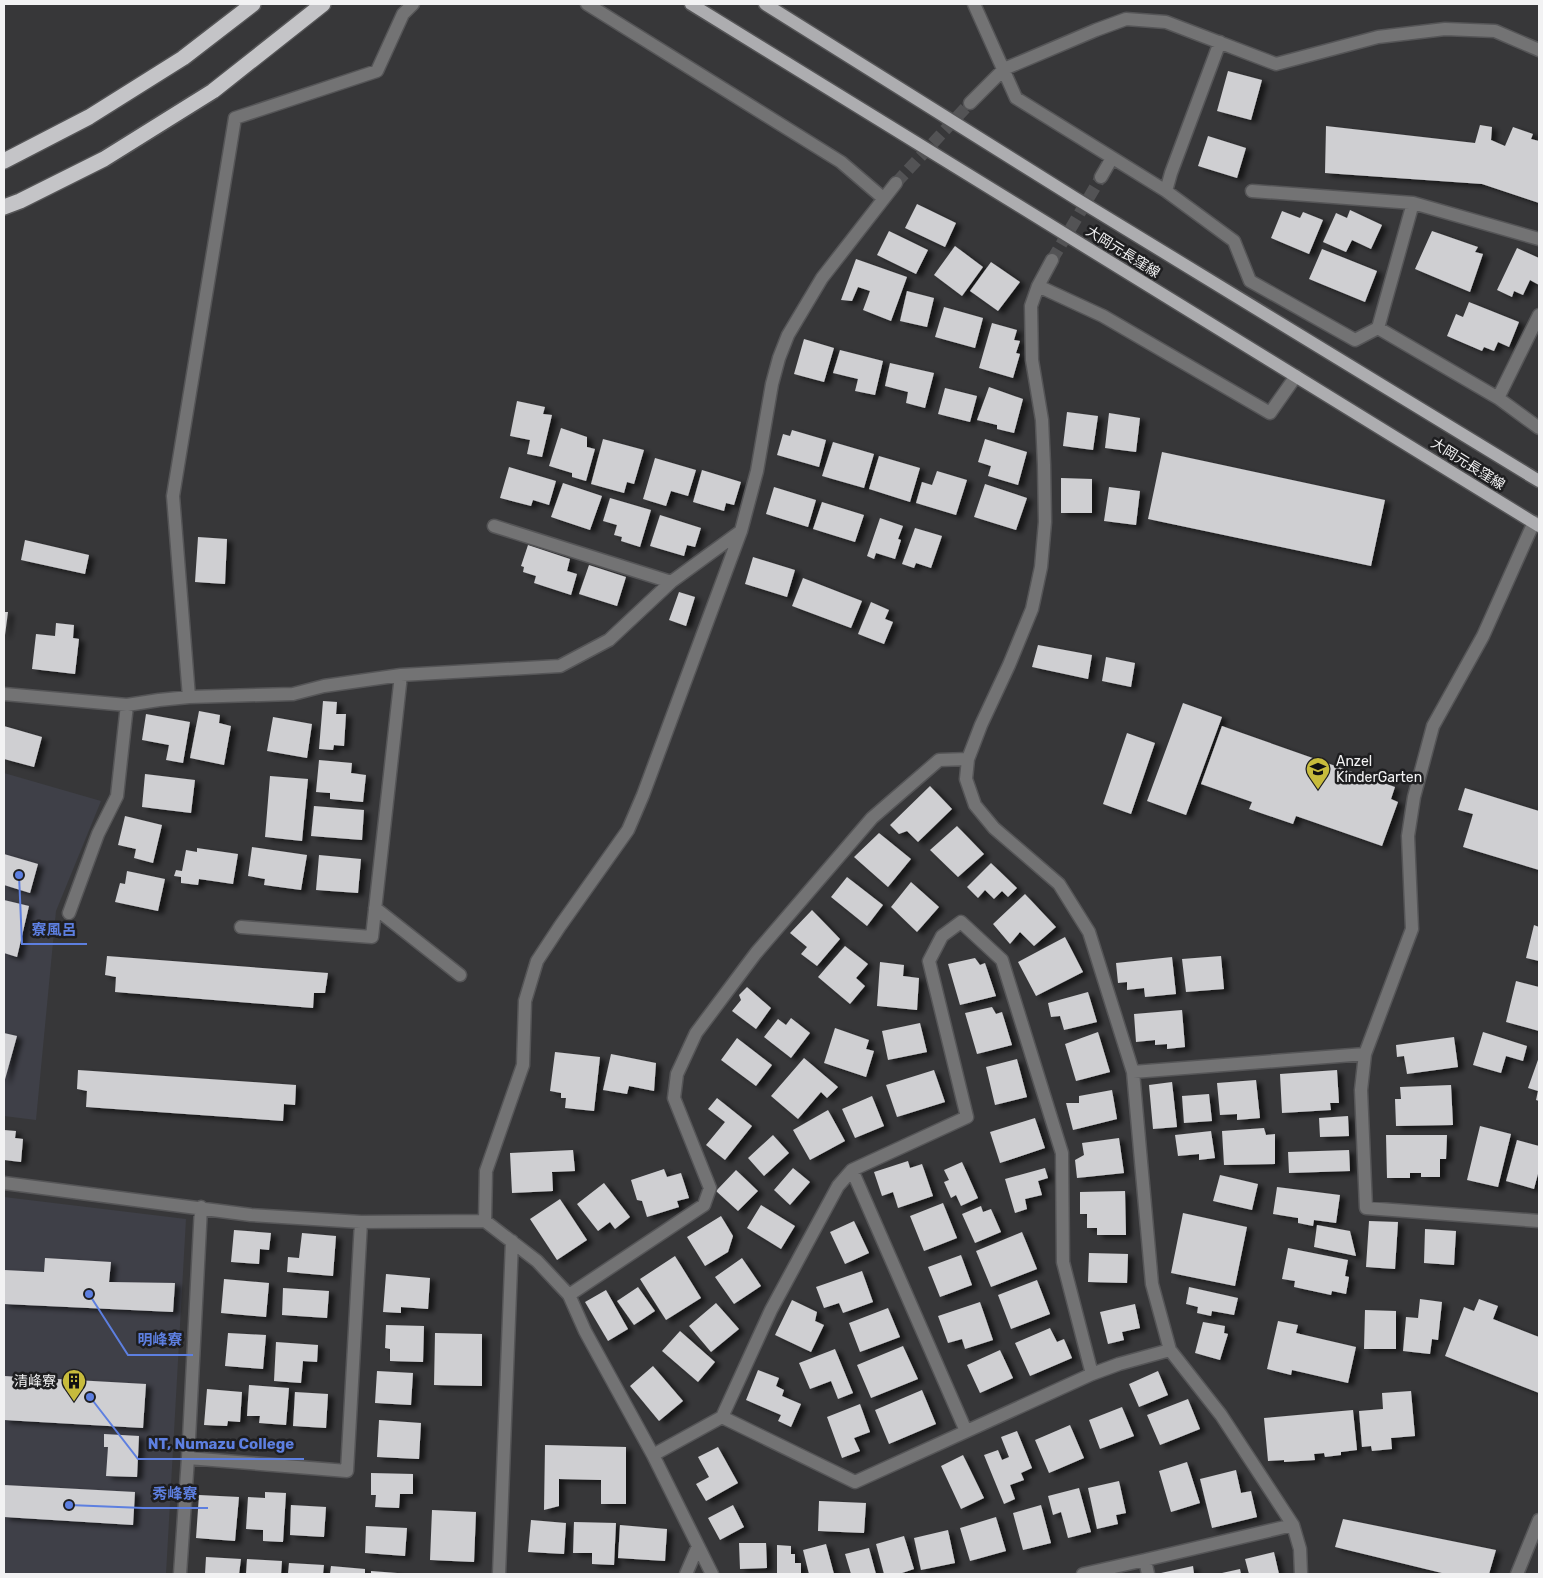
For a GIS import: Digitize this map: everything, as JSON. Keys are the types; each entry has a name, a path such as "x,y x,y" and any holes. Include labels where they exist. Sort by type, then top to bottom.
{"highway":[{"path":"4,161 89,117 183,58 253,4"},
{"path":"4,207 20,201 104,159 213,91 323,4"}],"main road":[{"name":"大岡元長窪線","path":"691,4 1537,524"},
{"name":"大岡元長窪線","path":"764,4 1074,198 1539,481"}],"street":[{"path":"189,697 174,496 235,118 377,71 404,14 413,4"},
{"path":"586,4 841,162 883,198"},
{"path":"974,4 1016,98 1166,191 1234,240 1250,281 1355,340 1378,328 1413,202"},
{"path":"970,103 1004,69 1126,19 1166,22 1276,64 1378,37 1445,29 1495,32 1539,50"},
{"path":"1166,191 1220,42"},
{"path":"1102,177 1112,158"},
{"path":"484,1221 486,1171 523,1065 525,1001 537,961 628,830 643,795 741,531 757,471 772,384 788,335 822,278 896,183"},
{"path":"1252,191 1413,202 1539,239"},
{"path":"1052,260 1038,286 1031,306 1032,360 1042,420 1044,465 1045,522 1041,566 1032,609 981,725 968,759 966,779 974,805 994,828 1059,884 1090,932 1132,1072 1152,1284 1170,1350 1221,1415 1293,1525 1300,1549 1301,1574"},
{"path":"1038,286 1103,316 1270,413 1296,376"},
{"path":"1498,398 1539,315"},
{"path":"1378,328 1498,398 1539,428"},
{"path":"1537,524 1483,636 1433,726 1414,797 1408,836 1412,929 1364,1054 1362,1090 1366,1208 1539,1221"},
{"path":"494,526 671,582"},
{"path":"4,694 127,705 189,697 293,694 324,686 401,675 560,666 608,640 671,582 741,531"},
{"path":"241,927 372,937 401,675"},
{"path":"70,913 98,834 117,796 127,705"},
{"path":"569,1295 704,1205 710,1188 674,1098 677,1074 696,1033 756,953 872,818 939,760 968,759"},
{"path":"375,908 460,975"},
{"path":"653,1455 722,1417 772,1310 838,1186 852,1170 967,1117 929,961 942,936 962,922 1002,960 1062,1153 1063,1262 1092,1374"},
{"path":"1132,1072 1364,1054"},
{"path":"852,1170 966,1431"},
{"path":"4,1183 251,1214 361,1222 484,1221 537,1261 569,1295 585,1332 653,1455 712,1574"},
{"path":"180,1574 201,1207"},
{"path":"188,1458 347,1471 361,1222"},
{"path":"499,1574 512,1241"},
{"path":"722,1417 855,1482 1092,1374 1170,1350"},
{"path":"1517,1574 1539,1520"},
{"path":"1083,1574 1293,1525"},
{"path":"686,1574 698,1546"},
{"path":"1145,1560 1148,1574"}],"shaded area":[{"path":"4,773 101,801 56,911 36,1120 4,1116"},
{"path":"4,1197 186,1219 166,1574 4,1574"}],"building":[{"path":"1228,71 1262,80 1251,120 1217,111"},
{"path":"1480,125 1492,127 1491,140 1505,146 1513,127 1533,134 1531,139 1539,141 1539,203 1482,184 1325,173 1326,126 1475,143"},
{"path":"1208,136 1246,148 1237,178 1198,166"},
{"path":"917,204 956,223 945,247 905,228"},
{"path":"1350,210 1382,225 1371,249 1352,240 1346,252 1323,242 1336,213 1347,218"},
{"path":"1282,211 1300,218 1303,212 1323,220 1309,254 1271,238"},
{"path":"889,231 928,250 916,274 877,255"},
{"path":"1432,231 1478,247 1475,252 1483,254 1470,292 1415,269"},
{"path":"955,246 983,267 962,296 934,275"},
{"path":"1517,248 1539,258 1539,285 1530,280 1523,295 1514,291 1512,297 1497,290"},
{"path":"1322,249 1377,271 1365,302 1309,279"},
{"path":"856,259 907,277 891,321 863,310 870,291 858,287 852,301 841,300"},
{"path":"991,262 1020,282 998,311 970,291"},
{"path":"907,291 934,298 927,327 900,321"},
{"path":"1469,302 1519,322 1509,347 1498,342 1494,351 1484,347 1482,351 1447,336 1456,314 1463,317"},
{"path":"944,307 983,318 975,348 935,337"},
{"path":"992,323 1017,330 1014,340 1020,341 1016,353 1020,354 1013,378 979,368"},
{"path":"804,339 834,348 824,382 794,374"},
{"path":"840,350 883,361 875,395 855,391 858,379 833,373"},
{"path":"890,363 934,373 925,408 906,403 908,392 885,386"},
{"path":"989,387 1023,399 1014,433 997,429 997,425 977,420"},
{"path":"945,388 977,396 970,422 938,414"},
{"path":"517,401 545,407 543,414 552,415 542,457 527,454 530,440 510,436"},
{"path":"1067,412 1098,416 1093,450 1063,446"},
{"path":"1109,413 1140,418 1136,452 1105,448"},
{"path":"561,428 587,437 587,447 595,449 586,481 572,477 572,473 549,466"},
{"path":"792,430 826,440 819,467 777,455 783,434 790,436"},
{"path":"603,439 644,450 634,484 627,482 624,493 591,484"},
{"path":"985,439 1027,452 1018,485 988,476 991,466 978,462"},
{"path":"833,442 874,454 864,488 822,476"},
{"path":"1162,452 1385,500 1371,566 1148,519"},
{"path":"879,456 920,468 910,502 869,489"},
{"path":"655,458 696,470 688,496 671,491 666,506 643,499"},
{"path":"509,467 556,481 549,505 533,500 531,506 500,498"},
{"path":"702,470 741,482 734,505 726,503 724,511 693,502"},
{"path":"937,471 967,480 956,515 916,503 922,482 932,485"},
{"path":"1061,478 1092,479 1092,513 1061,513"},
{"path":"563,483 602,496 590,530 551,517"},
{"path":"985,484 1027,498 1016,530 974,517"},
{"path":"774,487 816,500 808,527 766,514"},
{"path":"1109,487 1140,491 1136,525 1104,521"},
{"path":"610,498 651,510 640,547 621,541 622,537 614,535 617,525 603,521"},
{"path":"822,502 864,515 855,542 813,529"},
{"path":"660,515 701,528 695,547 687,545 684,556 650,546"},
{"path":"880,518 903,526 898,539 901,540 895,559 876,553 874,559 867,556"},
{"path":"915,528 942,536 931,568 916,563 914,568 902,564"},
{"path":"198,537 227,539 225,584 195,582"},
{"path":"25,540 89,555 85,574 21,560"},
{"path":"528,545 570,559 567,571 577,574 571,595 534,583 536,576 523,572 524,567 521,566"},
{"path":"753,557 795,570 787,597 745,584"},
{"path":"589,565 626,577 617,606 579,594"},
{"path":"803,578 862,601 851,628 792,606"},
{"path":"679,592 695,597 686,626 669,620"},
{"path":"871,602 889,610 885,619 893,622 884,644 858,634"},
{"path":"4,612 8,612 5,635 4,635"},
{"path":"56,623 74,625 73,638 79,639 75,674 32,669 36,634 55,636"},
{"path":"1038,645 1092,655 1088,679 1032,667"},
{"path":"1106,657 1135,663 1131,687 1102,681"},
{"path":"323,701 337,702 336,714 346,714 344,746 334,745 333,750 319,749"},
{"path":"1183,703 1222,717 1186,815 1147,801"},
{"path":"199,711 220,715 219,723 231,726 224,765 190,758"},
{"path":"146,714 190,722 183,763 166,760 169,745 142,740"},
{"path":"273,717 312,724 307,758 267,751"},
{"path":"4,726 42,737 34,767 4,759"},
{"path":"1222,726 1395,787 1391,799 1398,802 1382,846 1296,816 1293,824 1249,809 1252,802 1201,784"},
{"path":"1127,733 1155,743 1131,814 1103,804"},
{"path":"319,760 352,763 351,773 366,775 363,802 330,799 330,793 316,792"},
{"path":"145,774 195,780 191,813 142,807"},
{"path":"270,776 308,779 302,841 265,837"},
{"path":"930,786 952,809 918,842 907,831 899,834 890,825"},
{"path":"1465,788 1539,811 1539,870 1463,847 1473,814 1458,810"},
{"path":"314,806 364,810 362,840 311,836"},
{"path":"125,816 162,825 153,863 134,858 136,849 118,845"},
{"path":"957,826 984,854 958,877 930,850"},
{"path":"879,833 911,859 888,887 854,857"},
{"path":"252,847 307,855 301,890 264,885 265,879 248,876"},
{"path":"197,848 238,854 233,884 199,879 198,885 181,883 181,877 174,876 176,870 182,871 186,850 197,852"},
{"path":"4,854 38,864 30,893 4,885"},
{"path":"319,855 361,859 358,893 316,890"},
{"path":"991,863 1017,888 1008,897 1002,891 994,899 985,890 978,898 967,887"},
{"path":"127,871 165,879 158,911 115,902 120,883 125,884"},
{"path":"847,877 883,905 867,926 831,897"},
{"path":"911,882 939,907 917,932 891,907"},
{"path":"1025,894 1056,927 1034,946 1020,932 1010,944 993,924"},
{"path":"4,900 29,906 17,957 4,953"},
{"path":"812,910 840,939 817,966 801,954 807,947 790,933"},
{"path":"1534,925 1539,927 1539,961 1526,958"},
{"path":"1065,937 1083,972 1036,996 1018,962"},
{"path":"845,946 868,964 856,978 865,986 850,1004 818,977"},
{"path":"107,956 328,973 325,993 314,993 313,1008 115,992 116,977 105,975"},
{"path":"1221,956 1224,989 1186,992 1182,959"},
{"path":"1172,957 1176,994 1145,997 1144,988 1127,990 1127,982 1118,983 1116,963"},
{"path":"975,958 980,965 985,963 996,996 960,1005 948,964"},
{"path":"880,962 904,965 903,976 919,978 917,1010 877,1006"},
{"path":"1516,981 1539,987 1539,1031 1506,1022"},
{"path":"747,987 771,1008 756,1029 732,1011 741,1000 739,995"},
{"path":"1088,992 1097,1022 1064,1030 1060,1016 1051,1017 1048,1003"},
{"path":"992,1007 996,1014 1002,1012 1012,1045 977,1054 965,1013"},
{"path":"1182,1010 1185,1047 1167,1049 1167,1044 1155,1045 1155,1040 1136,1042 1134,1014"},
{"path":"791,1018 810,1033 791,1058 764,1037 778,1019 786,1025"},
{"path":"920,1023 927,1052 888,1060 882,1031"},
{"path":"835,1028 869,1040 866,1049 874,1051 866,1077 824,1063"},
{"path":"1098,1032 1110,1072 1076,1081 1065,1044"},
{"path":"1483,1032 1527,1046 1523,1061 1506,1056 1501,1073 1473,1065"},
{"path":"4,1033 17,1036 4,1083"},
{"path":"1454,1037 1458,1067 1407,1074 1404,1056 1397,1057 1396,1045"},
{"path":"737,1038 772,1065 756,1086 721,1060"},
{"path":"555,1052 600,1057 594,1111 565,1108 566,1098 561,1098 561,1093 550,1091"},
{"path":"611,1054 656,1063 654,1091 629,1086 627,1094 603,1090"},
{"path":"1539,1057 1539,1101 1536,1100 1538,1091 1528,1088"},
{"path":"804,1058 838,1087 827,1098 821,1092 798,1119 771,1096"},
{"path":"1017,1059 1027,1097 995,1105 986,1067"},
{"path":"78,1070 296,1085 295,1105 284,1104 283,1121 86,1107 87,1091 77,1089"},
{"path":"934,1070 945,1102 897,1117 886,1085"},
{"path":"1337,1070 1339,1103 1330,1103 1331,1110 1282,1113 1280,1074"},
{"path":"1256,1080 1260,1118 1237,1120 1237,1114 1220,1115 1217,1083"},
{"path":"1172,1082 1177,1127 1153,1129 1149,1085"},
{"path":"1451,1085 1453,1125 1396,1126 1395,1099 1401,1099 1400,1087"},
{"path":"1112,1090 1117,1119 1073,1130 1066,1103 1079,1103 1079,1096"},
{"path":"1209,1094 1212,1121 1184,1123 1182,1096"},
{"path":"872,1096 884,1126 855,1138 842,1109"},
{"path":"717,1098 752,1126 725,1160 706,1145 725,1122 708,1109"},
{"path":"828,1110 845,1141 810,1160 793,1130"},
{"path":"1348,1116 1349,1136 1320,1137 1319,1118"},
{"path":"1035,1118 1045,1148 1000,1163 990,1132"},
{"path":"1480,1126 1511,1134 1498,1187 1467,1180"},
{"path":"1264,1128 1266,1135 1275,1134 1275,1164 1224,1165 1222,1131"},
{"path":"4,1130 16,1131 15,1138 23,1139 21,1162 4,1160"},
{"path":"1211,1131 1215,1158 1199,1160 1199,1154 1178,1156 1175,1135"},
{"path":"773,1135 789,1153 764,1176 748,1158"},
{"path":"1386,1135 1447,1135 1446,1159 1440,1159 1440,1177 1421,1177 1421,1173 1410,1173 1410,1178 1387,1178"},
{"path":"1119,1138 1124,1173 1077,1178 1075,1160 1084,1155 1082,1143"},
{"path":"1517,1140 1539,1146 1539,1170 1534,1189 1506,1181"},
{"path":"573,1150 575,1171 552,1172 553,1191 512,1193 510,1153"},
{"path":"1349,1150 1350,1171 1289,1173 1288,1152"},
{"path":"908,1161 910,1168 922,1164 933,1196 898,1208 893,1192 882,1196 874,1172"},
{"path":"962,1162 978,1198 961,1206 956,1195 951,1198 944,1182 949,1180 944,1170"},
{"path":"793,1168 810,1182 790,1205 774,1190"},
{"path":"1045,1168 1048,1178 1038,1181 1042,1195 1025,1199 1027,1209 1015,1213 1005,1179"},
{"path":"664,1169 667,1177 681,1173 689,1198 677,1201 679,1207 647,1217 642,1201 637,1200 631,1180"},
{"path":"736,1170 758,1191 738,1211 716,1191"},
{"path":"1220,1175 1258,1184 1252,1210 1213,1201"},
{"path":"604,1183 630,1217 615,1229 610,1222 598,1231 577,1204"},
{"path":"1277,1187 1340,1195 1336,1223 1314,1220 1313,1226 1298,1223 1298,1218 1273,1214"},
{"path":"1125,1191 1126,1235 1097,1235 1097,1228 1087,1228 1087,1214 1080,1214 1080,1192"},
{"path":"560,1199 587,1240 557,1260 530,1219"},
{"path":"943,1203 957,1238 924,1251 910,1216"},
{"path":"761,1205 795,1226 781,1249 747,1228"},
{"path":"981,1206 983,1212 991,1209 1001,1232 975,1243 962,1214"},
{"path":"1183,1213 1247,1227 1235,1286 1171,1273"},
{"path":"721,1216 733,1236 728,1252 705,1266 687,1237"},
{"path":"854,1221 869,1253 845,1264 830,1232"},
{"path":"1369,1221 1398,1222 1395,1269 1366,1267"},
{"path":"1317,1225 1350,1231 1356,1256 1314,1247"},
{"path":"1425,1229 1456,1231 1454,1265 1424,1263"},
{"path":"234,1230 271,1233 269,1250 260,1249 259,1264 231,1262"},
{"path":"1022,1232 1037,1269 991,1287 976,1251"},
{"path":"302,1233 336,1236 333,1276 287,1272 288,1257 299,1258"},
{"path":"1288,1248 1348,1260 1345,1276 1349,1277 1346,1294 1332,1291 1331,1295 1294,1287 1295,1281 1282,1279"},
{"path":"1089,1253 1128,1254 1127,1283 1088,1282"},
{"path":"961,1255 972,1285 940,1297 928,1267"},
{"path":"675,1256 701,1298 666,1320 640,1279"},
{"path":"45,1258 111,1262 109,1282 175,1283 173,1312 4,1304 4,1270 44,1272"},
{"path":"742,1258 761,1286 734,1304 715,1277"},
{"path":"862,1271 873,1302 843,1313 839,1303 824,1308 816,1287"},
{"path":"386,1274 430,1278 428,1309 401,1307 401,1313 383,1312"},
{"path":"224,1279 269,1283 266,1317 221,1313"},
{"path":"1037,1280 1050,1314 1011,1329 998,1295"},
{"path":"638,1287 655,1311 634,1325 617,1301"},
{"path":"1189,1287 1238,1298 1234,1315 1212,1311 1211,1316 1197,1313 1198,1307 1186,1304"},
{"path":"283,1288 329,1291 327,1318 282,1315"},
{"path":"606,1290 628,1329 608,1341 585,1302"},
{"path":"1420,1299 1442,1302 1438,1340 1432,1339 1430,1354 1403,1351 1406,1317 1418,1318"},
{"path":"1479,1299 1498,1306 1493,1319 1539,1337 1539,1393 1445,1356 1464,1307 1474,1311"},
{"path":"792,1300 817,1312 815,1321 824,1325 811,1352 775,1335"},
{"path":"980,1302 993,1340 965,1349 962,1339 948,1343 938,1316"},
{"path":"716,1303 739,1329 711,1352 689,1326"},
{"path":"1135,1304 1140,1328 1122,1332 1124,1340 1108,1344 1100,1312"},
{"path":"888,1308 900,1337 860,1352 849,1323"},
{"path":"1365,1310 1396,1311 1396,1349 1364,1349"},
{"path":"1278,1321 1298,1325 1296,1333 1356,1347 1348,1383 1292,1370 1291,1375 1267,1369"},
{"path":"1203,1322 1225,1326 1224,1333 1228,1334 1220,1360 1195,1353"},
{"path":"386,1325 424,1326 423,1362 390,1361 390,1349 385,1348"},
{"path":"1050,1328 1057,1342 1064,1339 1072,1358 1030,1376 1015,1343"},
{"path":"680,1331 715,1362 698,1382 662,1351"},
{"path":"228,1333 266,1335 263,1369 225,1366"},
{"path":"435,1333 482,1334 482,1386 434,1385"},
{"path":"276,1342 318,1345 317,1362 303,1361 301,1383 274,1381"},
{"path":"903,1346 918,1379 871,1398 857,1365"},
{"path":"835,1349 853,1393 838,1399 831,1381 810,1389 799,1363"},
{"path":"1000,1350 1013,1378 980,1393 967,1365"},
{"path":"653,1366 683,1401 659,1421 630,1386"},
{"path":"758,1370 779,1378 776,1386 784,1390 782,1396 801,1404 791,1427 778,1421 781,1415 746,1400"},
{"path":"377,1371 413,1373 411,1405 375,1403"},
{"path":"1158,1371 1168,1395 1139,1407 1129,1384"},
{"name":"清峰寮","path":"4,1376 146,1384 143,1428 4,1420"},
{"path":"249,1385 289,1388 286,1425 259,1423 260,1416 247,1416"},
{"path":"207,1389 242,1392 240,1422 228,1421 227,1426 204,1425"},
{"path":"922,1390 936,1424 889,1444 875,1410"},
{"path":"1411,1391 1415,1436 1391,1438 1392,1449 1372,1451 1371,1446 1362,1447 1359,1411 1383,1409 1382,1393"},
{"path":"295,1392 328,1394 326,1428 293,1426"},
{"path":"1188,1399 1200,1429 1160,1445 1147,1415"},
{"path":"860,1404 870,1432 854,1438 860,1451 842,1458 827,1417"},
{"path":"1122,1407 1134,1436 1100,1449 1089,1420"},
{"path":"1353,1410 1357,1450 1325,1457 1324,1453 1314,1454 1315,1460 1268,1461 1264,1418"},
{"path":"379,1420 421,1423 419,1459 377,1457"},
{"path":"1070,1425 1084,1458 1049,1473 1035,1440"},
{"path":"1017,1431 1032,1468 1021,1473 1024,1480 1010,1485 1015,1499 1004,1504 984,1455 998,1450 1002,1460 1009,1457 1001,1437"},
{"path":"104,1434 139,1436 137,1477 106,1476 108,1447 104,1447"},
{"path":"545,1445 626,1447 626,1504 601,1504 601,1480 559,1479 559,1506 544,1510"},
{"path":"718,1447 738,1483 706,1501 696,1484 709,1477 698,1457"},
{"path":"963,1455 984,1498 961,1509 941,1466"},
{"path":"1187,1462 1200,1503 1171,1512 1159,1471"},
{"path":"1236,1470 1241,1493 1251,1491 1257,1517 1212,1528 1200,1479"},
{"path":"371,1473 413,1474 413,1494 400,1494 399,1508 375,1507 376,1495 371,1495"},
{"path":"1119,1481 1126,1513 1116,1515 1118,1524 1097,1529 1088,1488"},
{"path":"4,1485 135,1492 133,1525 4,1517"},
{"path":"1079,1488 1091,1532 1068,1538 1061,1512 1053,1515 1048,1496"},
{"path":"265,1492 286,1493 283,1542 263,1541 263,1530 246,1529 248,1497 265,1498"},
{"path":"199,1495 239,1497 235,1541 196,1538"},
{"path":"819,1501 866,1503 864,1533 818,1531"},
{"path":"291,1505 326,1507 324,1537 290,1535"},
{"path":"733,1505 744,1527 720,1540 708,1518"},
{"path":"1041,1505 1051,1543 1023,1550 1013,1513"},
{"path":"432,1510 476,1512 474,1562 430,1560"},
{"path":"996,1517 1006,1551 970,1561 960,1528"},
{"path":"1343,1519 1496,1550 1489,1574 1446,1574 1335,1547"},
{"path":"531,1520 566,1523 564,1554 528,1552"},
{"path":"574,1522 616,1523 614,1565 592,1564 592,1553 573,1553"},
{"path":"620,1525 667,1529 665,1561 618,1558"},
{"path":"366,1526 407,1528 405,1556 365,1553"},
{"path":"948,1530 955,1563 921,1570 914,1538"},
{"path":"904,1536 914,1569 899,1574 884,1574 876,1544"},
{"path":"739,1543 766,1543 767,1568 740,1569"},
{"path":"826,1544 834,1574 809,1574 803,1550"},
{"path":"777,1545 791,1546 791,1554 795,1554 795,1563 801,1563 801,1574 777,1574"},
{"path":"869,1548 876,1574 851,1574 845,1554"},
{"path":"1274,1552 1279,1574 1249,1574 1245,1559"},
{"path":"206,1557 241,1559 239,1574 205,1574"},
{"path":"247,1559 282,1561 281,1574 246,1574"},
{"path":"289,1563 324,1565 323,1574 288,1574"},
{"path":"331,1566 365,1569 365,1574 330,1574"},
{"path":"1193,1566 1194,1574 1161,1574 1161,1573"},
{"path":"1240,1569 1241,1574 1222,1574 1222,1573"},
{"path":"371,1571 397,1573 397,1574 371,1574"}],"tunnel":[{"path":"896,183 970,103"},
{"path":"1052,260 1101,177"}],"place":[{"name":"Anzel KinderGarten","path":"1318,790"},
{"name":"寮風呂","path":"19,875"},
{"name":"明峰寮","path":"89,1294"},
{"name":"NT, Numazu College","path":"90,1397"},
{"name":"清峰寮","path":"74,1402"},
{"name":"秀峰寮","path":"69,1505"}]}
